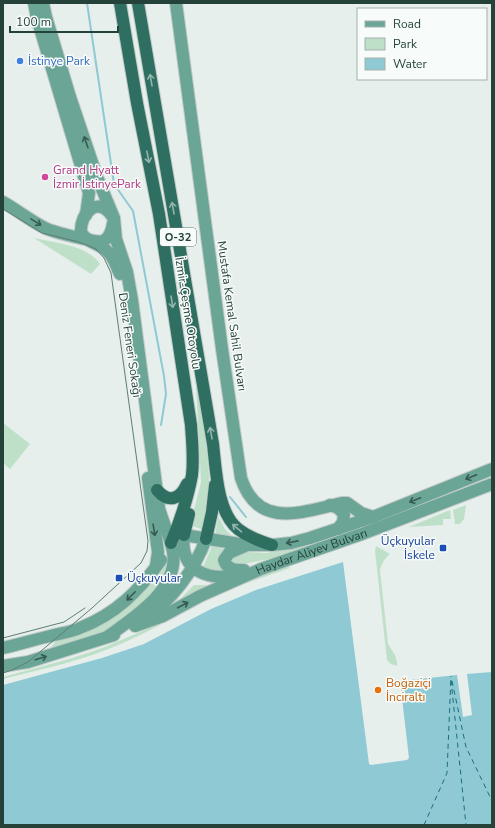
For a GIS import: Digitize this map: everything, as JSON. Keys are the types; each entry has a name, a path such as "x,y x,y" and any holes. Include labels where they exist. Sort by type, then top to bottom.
{"highway":[{"name":"İzmir-Çeşme Otoyolu","path":"120,3 137,103 159,214 191,425 193,451 192,473 194,490 177,537"},
{"name":"İzmir-Çeşme Otoyolu","path":"138,3 213,444 216,472"},
{"path":"206,538 212,512 216,472"},
{"path":"216,472 223,505 231,522 248,536 272,545"},
{"path":"153,492 176,498 184,490 192,473"}],"main road":[{"path":"34,3 36,18 89,193 86,215 81,226 81,232 87,240"},
{"name":"Deniz Feneri Sokağı","path":"43,3 75,112 97,177 114,218 116,239 127,272 132,300 153,492"},
{"name":"Mustafa Kemal Sahil Bulvarı","path":"176,3 222,349 241,478 244,487 250,499 274,514 304,511 342,502 347,503 361,513 373,517"},
{"path":"3,202 46,229 98,242 106,239 112,231 114,218 108,209 98,206 86,215"},
{"name":"Deniz Feneri Sokağı","path":"87,240 107,250 113,257 120,274 153,492"},
{"name":"Haydar Aliyev Bulvarı","path":"177,537 206,538 246,545 291,543 373,517 492,469"},
{"name":"Haydar Aliyev Bulvarı","path":"135,626 162,616 200,596 261,569 362,534 492,484"},
{"path":"153,492 161,517 165,524 177,537 185,556 192,567 212,576 223,577 261,569"},
{"path":"153,492 158,552 156,566"},
{"path":"330,505 338,508 344,514 343,522 338,529"},
{"path":"3,648 79,629 118,608 130,598 177,537"},
{"path":"107,637 146,607 160,592 168,580 172,568 177,537"},
{"path":"3,666 28,662 107,637 135,626 168,599 192,567 206,538"},
{"path":"246,545 232,551 227,555 224,560 226,565 234,570 261,569"}],"green space":[{"path":"34,238 61,243 79,249 94,258 100,264 91,274"},
{"path":"196,384 203,410 210,487 203,530 190,525 201,482"},
{"path":"3,423 30,444 10,469 3,463"},
{"path":"451,491 455,494 330,541 274,558 234,566 228,562 230,551 267,553 312,542"},
{"path":"466,505 464,519 460,524 455,524 453,510"},
{"path":"450,510 451,519 443,519 443,525 409,527"},
{"path":"218,516 225,529 234,538 215,537"},
{"path":"212,546 223,549 221,563 228,572 201,572"},
{"path":"376,546 390,554 384,561 380,570 388,644 395,655 397,666 391,664 387,660 375,551"},
{"path":"167,559 168,569 150,599 109,631 78,643 50,648 56,641 97,627 129,606 150,585"},
{"path":"285,565 290,568 228,590"},
{"path":"194,585 210,585 178,601"},
{"path":"227,590 144,633 109,649 64,664 3,679 3,677 69,659 105,647 149,628 190,606"}],"water":[{"path":"343,562 369,764 371,765 407,760 409,758 400,681 457,675 463,717 472,715 467,674 492,672 492,825 3,825 3,685 102,658 144,644 211,609 256,590"}],"waterway":[{"path":"87,3 114,184 133,211 164,376 166,394 161,425"},
{"path":"230,497 246,517"}],"ferry route":[{"path":"424,825 447,773 451,676"},
{"path":"451,680 466,825"},
{"path":"452,681 466,747 492,801"}],"tram line":[{"path":"3,209 42,233 79,242 96,249 104,258 111,273 148,541 147,551 141,563 92,608 28,662 3,673"},
{"path":"3,638 64,622 85,608"}],"place":[{"name":"İstinye Park","path":"20,61"},
{"name":"Grand Hyatt İzmir İstinyePark","path":"45,177"},
{"name":"Üçkuyular İskele","path":"443,548"},
{"name":"Üçkuyular","path":"119,578"},
{"name":"Boğaziçi İnciraltı","path":"378,690"}]}
